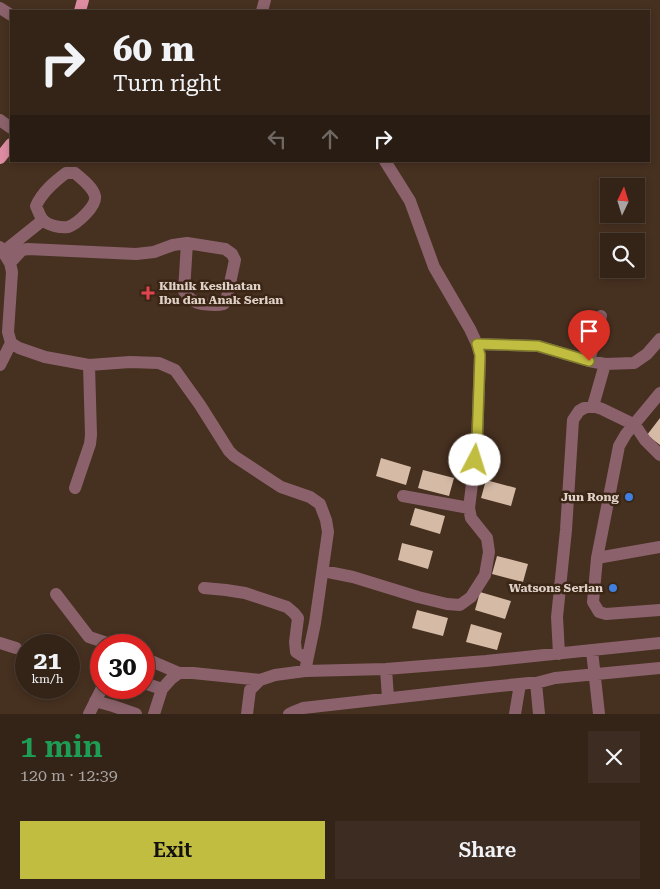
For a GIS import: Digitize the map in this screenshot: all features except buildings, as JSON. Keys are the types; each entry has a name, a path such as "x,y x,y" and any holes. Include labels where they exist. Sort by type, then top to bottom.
{"main road":[{"path":"0,158 10,145"}],"street":[{"path":"323,571 353,577 418,597 460,605 471,598 485,575 489,552 488,538 471,518 469,508 477,444 480,355 470,329 434,267 410,201 386,162"},
{"path":"66,173 75,173 93,190 95,203 89,212 73,225 56,227 43,220 36,206 38,201 52,184 66,173"},
{"path":"43,220 2,249 10,263 12,272 6,281 8,332 11,342 19,348 45,357 89,365 130,362 158,363 175,370 200,405 228,450 234,456 281,486 310,497 320,504 328,532 315,623 306,665"},
{"path":"10,263 22,250 28,249 136,254 154,252 173,244 187,243 225,250 232,254 235,260 224,304 217,306 194,302 184,291 187,243"},
{"path":"589,361 601,316"},
{"path":"477,344 538,346 605,364 634,363 647,354 660,339"},
{"path":"0,366 11,342"},
{"path":"593,406 605,364"},
{"path":"75,488 91,436 89,365"},
{"path":"660,393 626,434 619,446 597,558 593,602 599,612 606,614 660,610"},
{"path":"559,654 557,617 566,530 573,420 579,411 593,406 612,413 634,425 644,440 660,455"},
{"path":"403,496 469,508"},
{"path":"597,558 660,548"},
{"path":"204,588 245,593 287,607 298,618 295,642 296,652 306,665"},
{"path":"56,594 90,637"},
{"path":"0,643 15,648"},
{"path":"247,714 250,690 260,680 306,665 386,669 592,651 660,643"},
{"path":"592,651 599,714"},
{"path":"155,663 179,673 260,680"},
{"path":"289,714 304,708 536,683 555,678 660,668"},
{"path":"386,669 388,698"},
{"path":"154,714 162,689 170,679 179,673"},
{"path":"536,683 539,714"},
{"path":"515,714 520,684"},
{"path":"155,687 162,689"},
{"path":"89,714 95,701 136,714"}],"place":[{"name":"Klinik Kesihatan Ibu dan Anak Serian","path":"148,293"},
{"name":"Jun Rong","path":"629,497"},
{"name":"Watsons Serian","path":"613,588"}],"route":[{"path":"475,460 480,355 477,344 538,346 589,361"}]}
